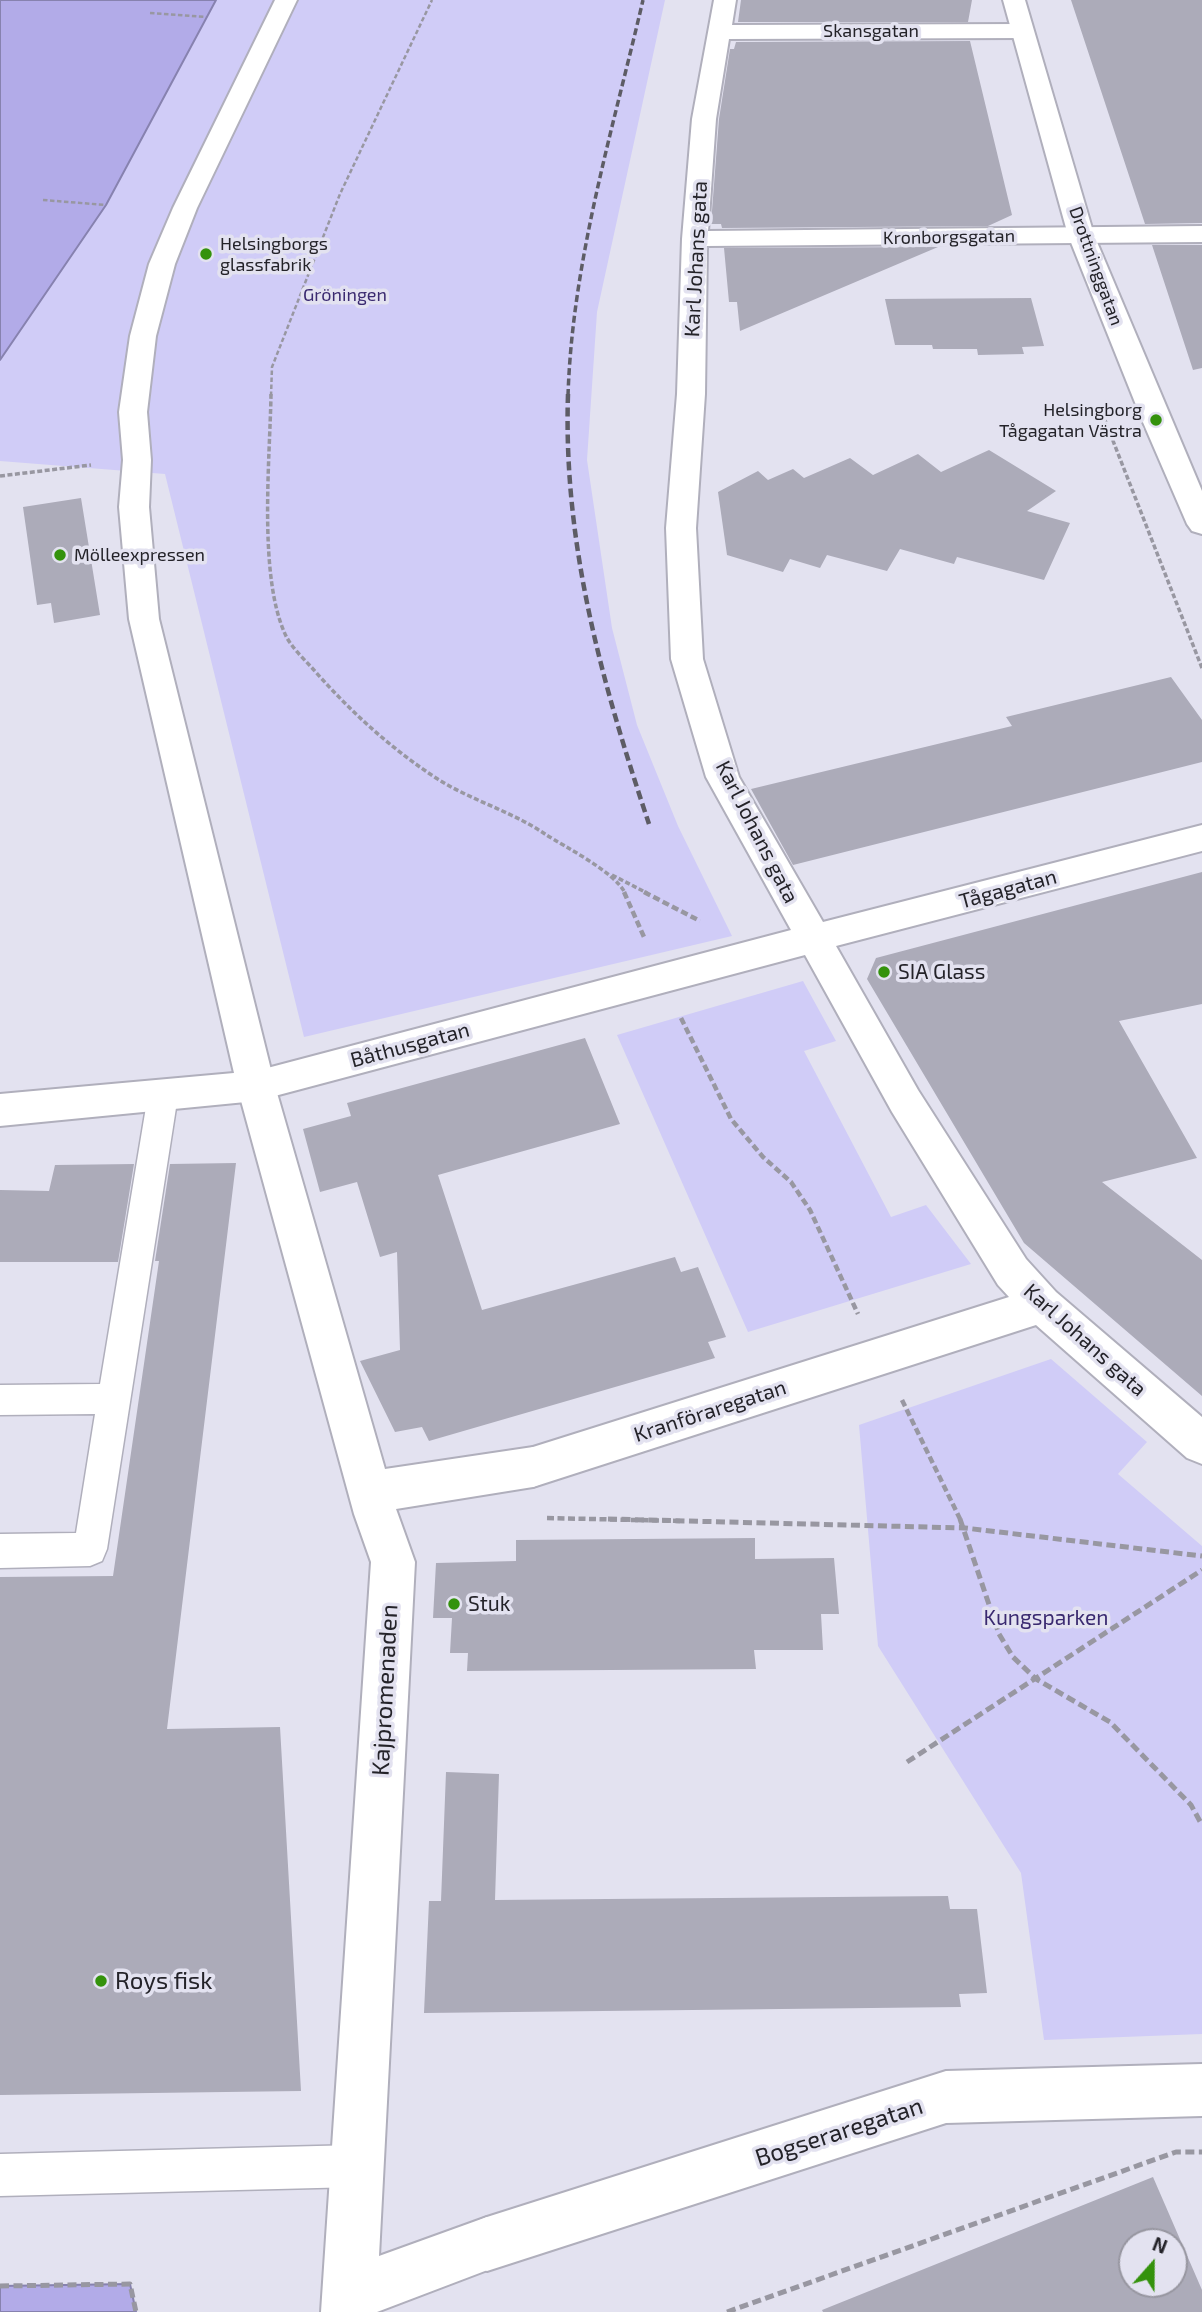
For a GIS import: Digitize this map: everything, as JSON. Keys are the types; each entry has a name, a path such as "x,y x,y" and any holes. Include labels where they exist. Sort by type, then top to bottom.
{"street":[{"name":"Kajpromenaden","path":"286,0 185,208 162,264 143,336 132,412 138,460 134,507 144,619 256,1086 376,1514 393,1562 350,2303"},
{"name":"Karl Johans gata","path":"724,0 704,118 695,239 691,394 681,528 687,659 723,777 905,1101 1012,1272 1042,1305 1202,1444"},
{"name":"Drottninggatan","path":"1014,0 1082,235 1156,420 1202,524"},
{"name":"Skansgatan","path":"719,32 1023,31"},
{"name":"Kronborgsgatan","path":"695,239 1202,234"},
{"name":"Tågagatan","path":"813,939 1202,838"},
{"name":"Båthusgatan","path":"0,1110 256,1086 813,939"},
{"name":"Kranföraregatan","path":"372,1492 533,1467 1042,1305"},
{"name":"Bogseraregatan","path":"350,2303 487,2244 946,2097 1202,2090"}],"lane":[{"path":"0,1551 90,1549 163,1095"},
{"path":"0,1400 114,1399"},
{"path":"0,2175 357,2166"}],"path":[{"path":"432,0 340,194 272,367 269,520 272,584 277,612 288,639 342,702 374,733 438,779 527,822 598,868 761,953"},
{"path":"150,13 206,17"},
{"path":"43,200 106,205"},
{"path":"1106,425 1202,668"},
{"path":"0,476 138,460"},
{"path":"598,868 622,887 661,978 731,1119 763,1157 792,1182 810,1210 877,1357 901,1397 965,1528 999,1634 1013,1657 1037,1679 1110,1722 1191,1805 1202,1825"},
{"path":"541,1518 965,1528 1202,1556"},
{"path":"907,1762 1202,1570"},
{"path":"727,2312 1176,2152 1202,2152"},
{"path":"0,2286 130,2284 136,2312"}],"green space":[{"name":"Gröningen","path":"216,0 665,0 597,312 587,460 612,628 637,725 678,826 732,936 304,1037 165,474 0,461 0,360 106,205"},
{"path":"803,981 836,1041 804,1051 891,1217 926,1205 971,1264 748,1332 617,1035"},
{"name":"Kungsparken","path":"1051,1359 1147,1442 1118,1474 1202,1546 1202,2034 1044,2040 1021,1873 878,1646 859,1425"}],"shaded area":[{"path":"0,0 216,0 106,205 0,360"},
{"path":"130,2284 136,2312 0,2312 0,2286"}],"building":[{"path":"741,0 972,0 968,22 738,22"},
{"path":"1071,0 1202,0 1202,223 1145,224"},
{"path":"970,41 1012,215 988,226 722,228 721,224 711,224 719,119 730,49 734,49 736,42"},
{"path":"1152,245 1202,245 1202,368 1193,370"},
{"path":"938,247 740,331 737,302 729,302 724,248"},
{"path":"1031,298 1044,346 1022,347 1024,354 978,355 977,349 933,349 932,345 895,345 885,299"},
{"path":"989,450 1056,491 1027,511 1070,523 1044,580 957,557 954,564 900,549 887,571 827,555 820,568 790,559 783,572 727,555 718,492 758,471 768,480 793,469 804,478 850,458 873,475 918,454 941,472"},
{"name":"Mölleexpressen","path":"81,498 100,615 54,623 51,603 37,605 23,507"},
{"path":"1171,677 1202,720 1202,762 793,865 751,789 1012,726 1006,717"},
{"path":"1202,872 1202,1004 1119,1021 1197,1158 1102,1182 1202,1260 1202,1396 1024,1243 867,979 876,958"},
{"path":"585,1038 620,1124 438,1175 482,1310 675,1257 681,1272 698,1267 726,1337 708,1342 715,1358 429,1441 422,1427 395,1432 360,1361 400,1350 397,1252 380,1257 357,1182 320,1192 303,1129 351,1116 347,1103"},
{"path":"236,1163 167,1729 280,1727 301,2091 0,2095 0,1577 113,1576 159,1261 155,1261 170,1164"},
{"path":"134,1164 118,1262 0,1262 0,1190 49,1191 55,1165"},
{"path":"755,1538 755,1559 834,1558 839,1614 821,1614 823,1650 754,1650 756,1669 467,1671 468,1653 450,1653 452,1618 433,1618 436,1563 516,1561 516,1540"},
{"path":"446,1772 499,1774 495,1900 948,1896 950,1909 977,1909 987,1993 959,1994 961,2007 424,2013 429,1901 441,1901"},
{"path":"1153,2177 1175,2228 1118,2228 1118,2298 1188,2298 1188,2258 1202,2290 1202,2312 822,2310"}],"railway":[{"path":"568,396 571,346 586,246 643,0"},
{"path":"568,396 572,505 589,612 601,666 649,824"}],"place":[{"name":"Helsingborgs glassfabrik","path":"206,254"},
{"name":"Helsingborg Tågagatan Västra","path":"1156,420"},
{"name":"Mölleexpressen","path":"60,555"},
{"name":"SIA Glass","path":"884,972"},
{"name":"Stuk","path":"454,1604"},
{"name":"Roys fisk","path":"101,1981"}]}
